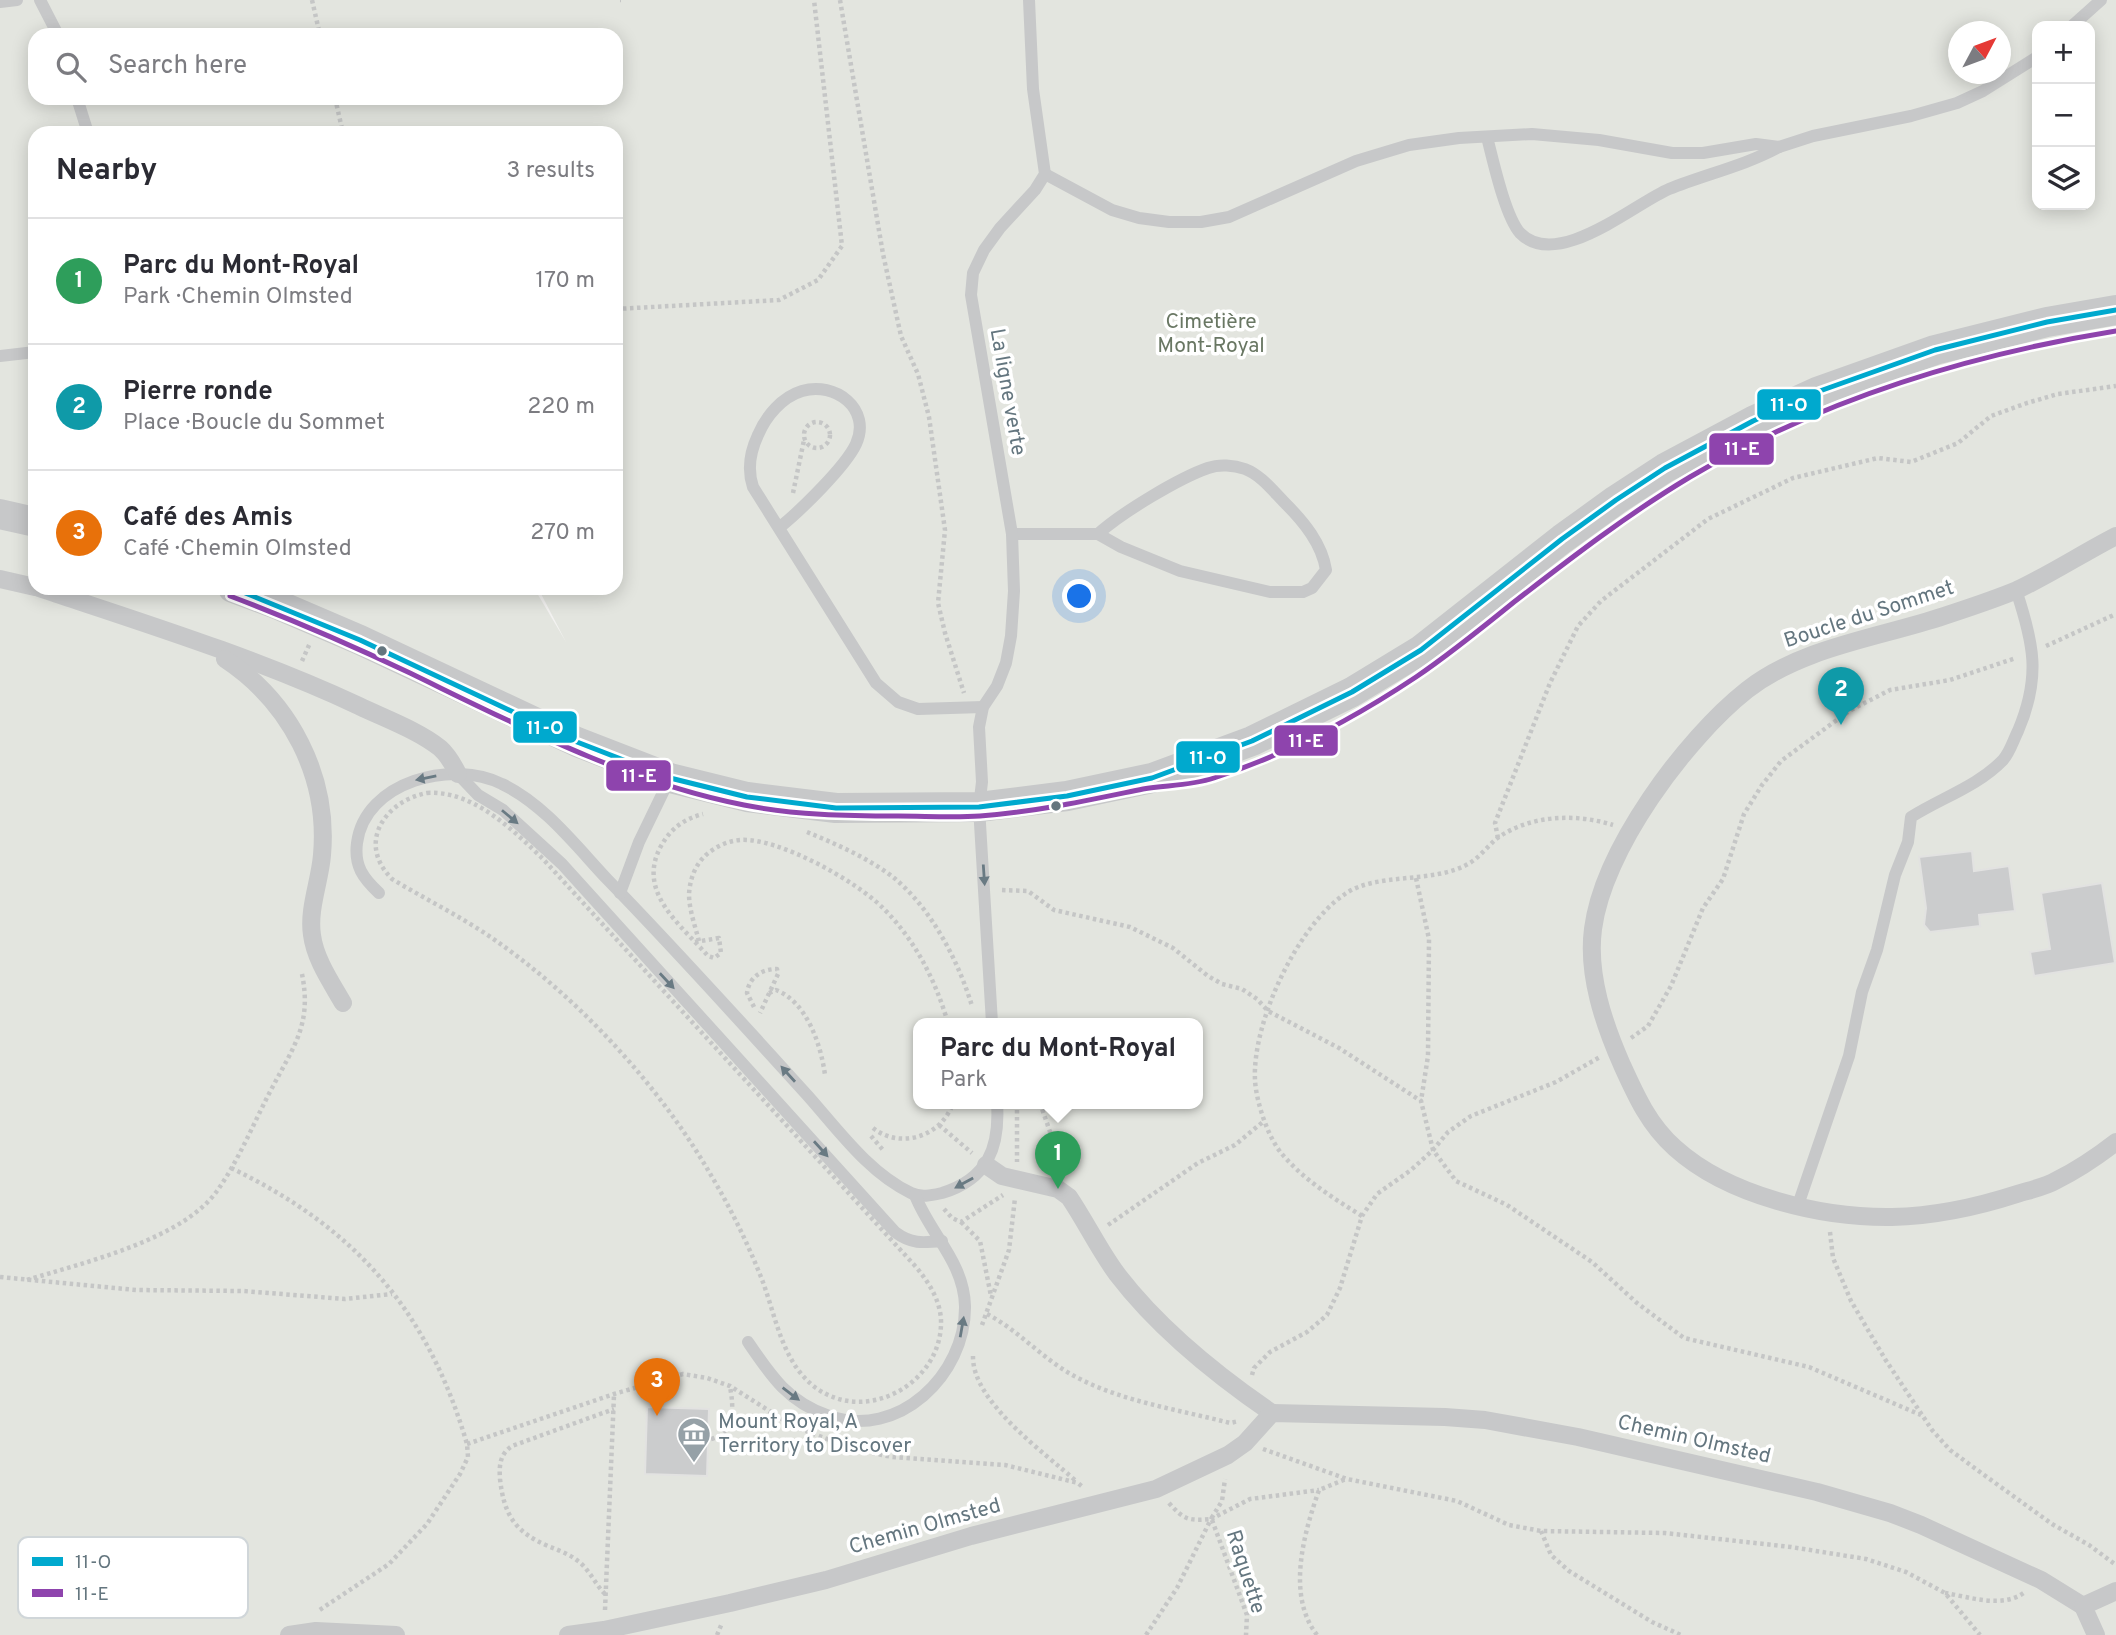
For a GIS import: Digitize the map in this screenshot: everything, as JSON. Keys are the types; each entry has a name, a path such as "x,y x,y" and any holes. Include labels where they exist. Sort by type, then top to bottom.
{"street":[{"path":"251,595 319,622 577,742 670,778 747,797 836,808 979,807 1068,796 1152,778 1264,736 1378,677 1452,626 1607,506 1665,468 1753,421 1816,392 1935,350 2047,321 2116,310"},
{"path":"1152,778 1185,777 1216,768 1298,733 1380,690 1427,659 1633,502 1695,465 1778,422 1864,386 1935,363 2023,339 2116,322"},
{"path":"0,514 28,520"},
{"name":"Boucle du Sommet","path":"2116,536 2016,590 1940,617 1807,657 1775,671 1748,690 1688,749 1631,831 1607,878 1597,905 1592,931 1594,977 1602,1011 1615,1049 1648,1119 1673,1147 1694,1163 1740,1188 1798,1205 1840,1213 1890,1217 1926,1214 1985,1204 2055,1182 2116,1142"},
{"path":"0,579 28,585"},
{"path":"61,595 199,641 295,678 426,739 452,761 458,774"},
{"path":"199,641 242,670 267,692 288,719 306,754 317,788 323,837 312,933 318,957 342,1003"},
{"path":"975,1159 1002,1176 1058,1189 1069,1197 1091,1236 1118,1275 1157,1320 1213,1370 1272,1413"},
{"name":"Chemin Olmsted","path":"568,1635 604,1630 826,1580 971,1536 1156,1489 1228,1455 1245,1443 1272,1413 1485,1420 1578,1437 1853,1502 1920,1525 2041,1580 2082,1606"},
{"path":"2096,1635 2082,1606 2116,1591"},
{"path":"289,1635 316,1631 396,1635"}],"lane":[{"path":"0,2 17,0"},
{"path":"40,0 54,28"},
{"path":"1029,0 1033,89 1045,174 1112,210 1139,218 1201,222 1229,217 1356,161 1409,145 1459,138 1532,134 1672,153 1703,153 1756,145 1779,147"},
{"path":"2078,21 2101,0"},
{"path":"1486,137 1509,213 1520,233 1542,245 1576,239 1668,190 1759,158 1779,147 1813,136 1911,116 1957,103 1993,86 2032,60"},
{"path":"79,105 86,126"},
{"name":"La ligne verte","path":"992,1018 979,807 982,782 979,727 983,707 997,686 1006,663 1014,591 1012,534 971,296 973,273 984,250 1035,190 1045,174"},
{"path":"0,356 28,353"},
{"path":"780,527 798,512 856,446 861,421 853,407 836,393 818,388 802,391 786,399 773,411 762,424 753,446 750,476 753,487 876,683 898,702 918,709 983,707"},
{"path":"1012,534 1098,534 1121,547 1180,571 1270,592 1303,592 1312,588 1326,570 1324,555 1319,546 1291,509 1259,477 1245,469 1227,465 1209,467 1163,491 1111,522 1098,534"},
{"path":"1798,1205 1849,1056 1862,992 1877,950 1895,875 1908,842 1911,817 1988,772 2008,752 2021,724 2034,683 2032,653 2016,590"},
{"path":"458,774 478,795 503,810 562,864 895,1231 910,1242 920,1244 942,1241"},
{"path":"379,893 365,880 358,867 357,840 368,814 386,795 415,780 458,774 486,777 518,793 550,821 724,1002 861,1155 896,1185 915,1195 932,1196 949,1191 976,1175 975,1159 997,1135 997,1109"},
{"path":"620,893 639,842 670,778"},
{"path":"748,1342 774,1381 812,1409 829,1417 862,1422 891,1416 917,1401 936,1384 954,1355 965,1318 963,1289 953,1260 923,1217 915,1195"}],"path":[{"path":"312,0 318,28"},
{"path":"623,309 779,300 818,280 842,246 814,0"},
{"path":"840,0 901,336 918,374 929,417 945,530 938,603 969,707"},
{"path":"337,105 341,126"},
{"path":"1498,838 1495,823 1563,653 1578,626 1601,601 1708,519 1793,478 1878,458 1911,462 1958,443 1991,416 2015,407 2058,394 2116,386"},
{"path":"798,512 793,492 805,439 804,431 813,422 822,422 830,433 829,441 823,447 810,446 805,439"},
{"path":"1247,1396 1254,1368 1270,1352 1307,1332 1327,1315 1340,1288 1362,1216 1377,1194 1411,1170 1448,1132 1471,1116 1556,1082 1615,1049 1648,1026 1671,986 1703,908 1723,879 1744,814 1781,761 1849,711 1890,690 1950,680 2032,653 2116,614"},
{"path":"295,678 319,622"},
{"path":"428,793 442,793 460,798 485,811 515,834 562,878 909,1259 932,1289 941,1319 938,1342 927,1367 906,1388 874,1400 847,1401 830,1396 817,1388 798,1371 787,1352 760,1274 727,1204 697,1152 662,1101 603,1035 521,960 476,927 388,875 380,862 377,849 378,832 385,816 398,804 411,798 428,793"},
{"path":"697,941 719,938 721,953 710,957 658,898 653,872 660,848 671,831 690,818 712,812"},
{"path":"1362,1216 1318,1189 1281,1153 1264,1121 1255,1080 1259,1045 1280,979 1300,940 1346,892 1395,879 1432,876 1468,864 1498,838 1528,822 1558,817 1597,820 1631,831"},
{"path":"803,830 873,864 903,886 941,937 966,986 974,1010"},
{"path":"697,941 689,894 692,877 700,862 712,850 728,842 749,840 765,843 839,876 883,907 915,947 936,985 946,1018"},
{"path":"1416,878 1429,939 1428,1056 1421,1101 1433,1150 1456,1181 1507,1205 1592,1262 1637,1303 1684,1338 1809,1367 1921,1415"},
{"path":"1002,890 1028,891 1054,910 1130,927 1173,948 1208,976 1222,984 1242,989 1268,1011 1339,1048 1421,1101"},
{"path":"760,1013 778,974 775,969 757,975 748,986 749,999 760,1013 768,1023"},
{"path":"27,1280 135,1246 195,1212 216,1193 294,1045 305,1017 306,992 302,972"},
{"path":"769,993 773,990 782,993 806,1018 818,1044 825,1075"},
{"path":"873,1128 888,1136 907,1139 926,1134 939,1125 950,1109"},
{"path":"980,1330 1009,1250 1016,1181 1018,1109"},
{"path":"1042,1109 1064,1172 1069,1197"},
{"path":"1091,1236 1198,1163 1235,1145 1264,1121"},
{"path":"939,1125 975,1159"},
{"path":"871,1136 889,1156"},
{"path":"975,1159 976,1147"},
{"path":"231,1168 280,1193 328,1226 365,1260 417,1327 439,1365 467,1444 468,1457 460,1474 427,1524 389,1563 311,1615"},
{"path":"961,1222 1003,1195 1016,1181"},
{"path":"943,1208 980,1241 991,1299"},
{"path":"1829,1226 1833,1258 1852,1301 1921,1415 1950,1450 2052,1524 2089,1545 2116,1565"},
{"path":"0,1277 136,1290 243,1291 345,1299 393,1293"},
{"path":"987,1314 1002,1322 1057,1366 1106,1390 1230,1423 1272,1413"},
{"path":"975,1347 974,1369 993,1402 1015,1427 1104,1504"},
{"path":"467,1444 614,1394 683,1374 730,1386 793,1426 853,1449 892,1457 1006,1465 1078,1483"},
{"path":"711,1439 720,1437 729,1426 732,1410 730,1386"},
{"path":"604,1630 614,1394"},
{"path":"605,1594 577,1560 526,1535 516,1525 508,1514 499,1469 505,1450 512,1446 614,1409"},
{"path":"1245,1443 1347,1479 1457,1501 1509,1525 1541,1531 1665,1533 1791,1547 1866,1559 1906,1572 1945,1593 2001,1602 2018,1598 2041,1580"},
{"path":"1146,1635 1177,1588 1222,1502 1228,1455"},
{"path":"1156,1489 1182,1517 1195,1521 1211,1519 1250,1499 1319,1490 1347,1479"},
{"path":"1317,1635 1309,1624 1301,1591 1300,1564 1309,1518 1319,1490"},
{"name":"Raquette","path":"1211,1519 1247,1615 1246,1635"},
{"path":"1541,1531 1550,1555 1569,1571 1652,1622 1681,1635"},
{"path":"1945,1593 1980,1635"}],"green space":[{"name":"Cimetière Mont-Royal","path":"0,0 2116,0 2116,1635 0,1635"}],"building":[{"path":"1972,851 1974,871 2009,866 2015,911 1979,915 1980,926 1930,932 1924,925 1926,908 1919,857"},
{"path":"2102,883 2115,963 2034,976 2030,952 2050,949 2041,893"},
{"path":"647,1407 709,1409 707,1476 645,1474"}],"transit line":[{"name":"11-O","path":"250,595 360,640 577,742 670,778 747,797 836,808 979,807 1067,796 1152,778 1252,741 1352,692 1421,650 1616,500 1665,468 1753,421 1817,392 1935,350 2047,322 2116,310"},
{"name":"11-E","path":"230,596 366,652 573,750 657,782 700,795 782,811 821,814 960,817 1021,812 1143,789 1205,781 1293,747 1368,707 1416,677 1622,521 1690,477 1740,450 1791,425 1896,384 2005,353 2116,331"}],"place":[{"name":"Pierre ronde","path":"1841,725"},
{"name":"Parc du Mont-Royal","path":"1058,1189"},
{"name":"Café des Amis","path":"657,1416"},
{"name":"Mount Royal, A Territory to Discover","path":"694,1464"}]}
